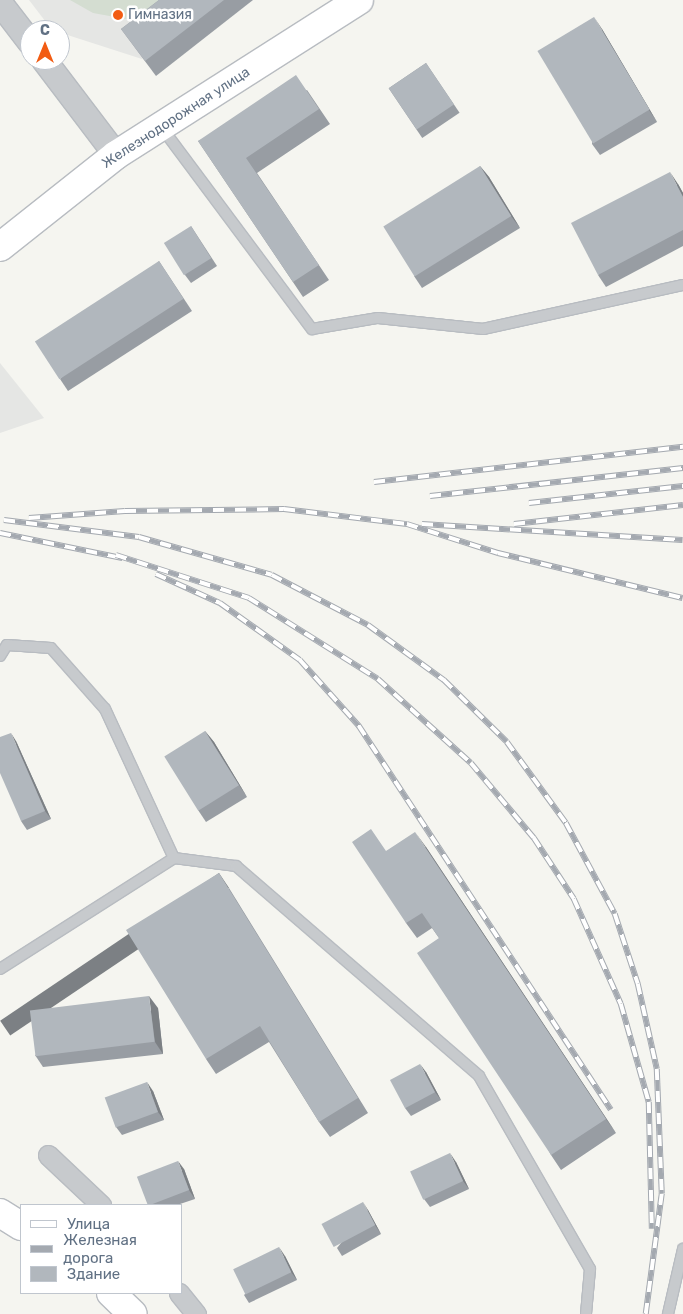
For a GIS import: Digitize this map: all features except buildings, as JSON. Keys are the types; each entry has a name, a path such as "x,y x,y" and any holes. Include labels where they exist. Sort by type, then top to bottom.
{"main road":[{"name":"Железнодорожная улица","path":"0,247 116,155 359,0"},
{"path":"0,1213 20,1225"},
{"path":"112,1294 133,1314"}],"street":[{"path":"0,3 20,29"},
{"path":"52,70 116,155"},
{"path":"48,1155 100,1204"},
{"path":"180,1294 196,1314"}],"lane":[{"path":"160,126 312,329 378,318 483,328 683,285"},
{"path":"0,656 7,645 51,648 105,709 174,858"},
{"path":"0,969 174,858 236,866 479,1076 590,1269 586,1314"},
{"path":"668,1314 683,1249"}],"shaded area":[{"name":"Гимназия","path":"29,0 215,0 142,59 70,36 70,20 44,20"},
{"path":"70,0 177,0 151,14 126,19 93,13"},
{"path":"0,363 44,418 0,433"}],"railway":[{"path":"374,482 683,447"},
{"path":"430,496 683,468"},
{"path":"529,503 683,486"},
{"path":"514,524 683,505"},
{"path":"29,518 125,511 284,509 407,524 498,553 683,598"},
{"path":"4,520 139,537 272,575 368,625 444,680 507,742 566,823 615,914 638,984 657,1069 662,1194 646,1314"},
{"path":"422,524 683,540"},
{"path":"0,533 122,558"},
{"path":"116,555 249,598 378,679 471,763 534,838 574,899 621,1004 649,1102 652,1229"},
{"path":"156,574 220,603 300,660 359,726 611,1110"}],"place":[{"name":"Гимназия","path":"118,15"}]}
